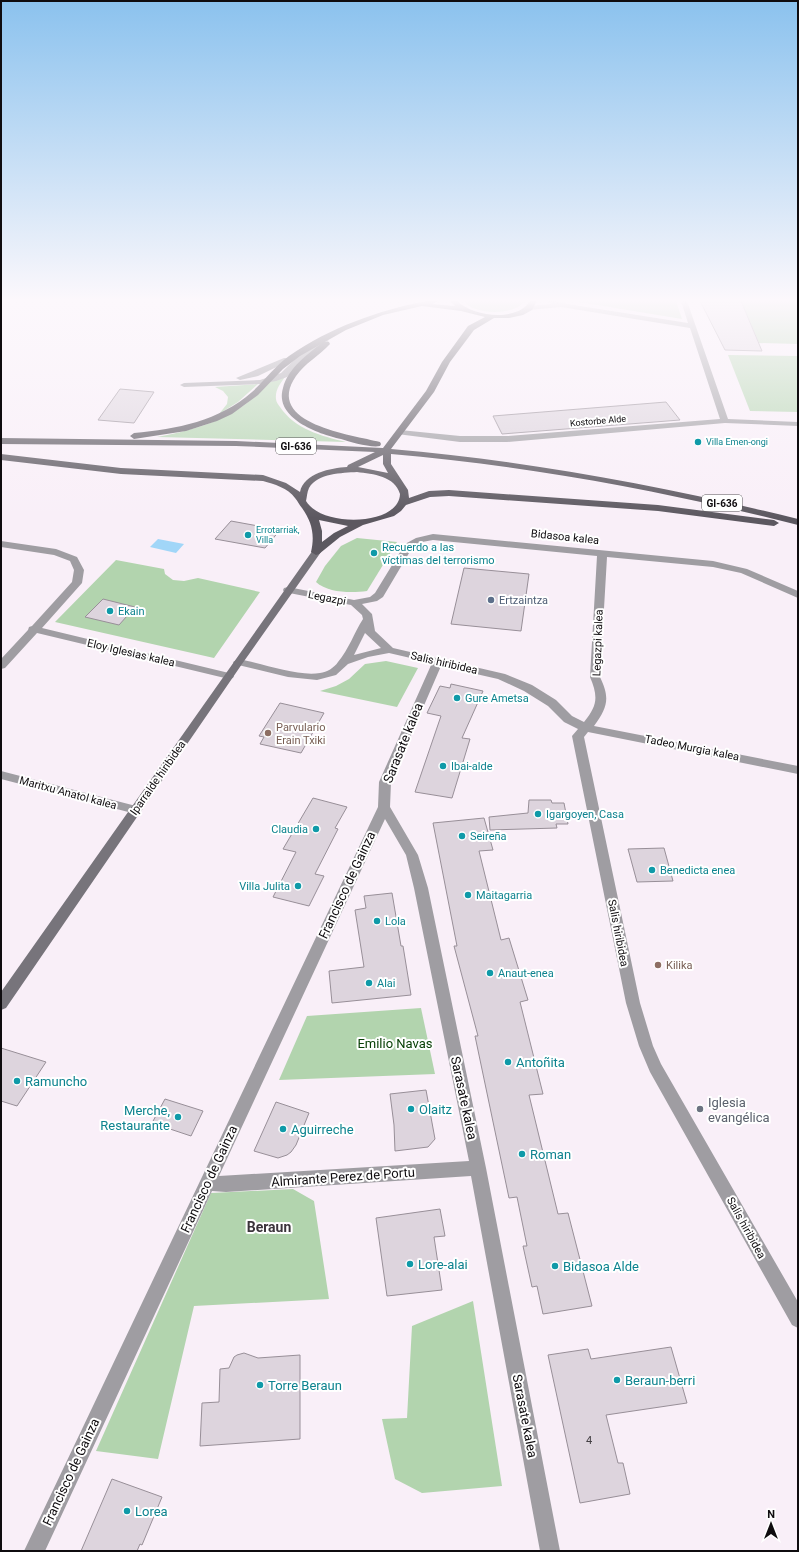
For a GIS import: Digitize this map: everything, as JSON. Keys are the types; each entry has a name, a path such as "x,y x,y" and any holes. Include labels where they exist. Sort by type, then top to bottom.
{"main road":[{"path":"92,442 111,437 167,432 205,423 244,403 274,373"},
{"path":"293,373 286,386 285,398 289,409 294,415 309,426 335,436 431,455"},
{"path":"440,373 430,392 387,449 368,460 342,470 320,476 311,481 305,487 302,494 304,504 314,514 330,520 349,523 362,522 387,516 402,504 430,494 449,493 658,508 798,526"},
{"name":"GI-636","path":"1,441 161,443 331,448 431,455 524,466 645,486 798,522"},
{"path":"387,449 387,464 404,490 405,494 402,504"},
{"path":"1,457 121,471 263,478 287,487 298,495 318,529 318,544 316,552"},
{"path":"342,470 367,470 379,472 397,481"},
{"name":"Iparralde hiribidea","path":"1,1004 288,590 316,552 337,536 362,522"}],"street":[{"path":"256,373 233,380 184,385 266,381 286,373"},
{"path":"708,373 725,421"},
{"name":"Kostorbe Alde","path":"400,432 454,439 507,439 725,421 798,424"},
{"name":"Bidasoa kalea","path":"354,603 373,599 379,595 408,546 419,540 433,537 456,538 713,564 744,571 798,596"},
{"path":"1,544 56,552 74,559 79,570 77,583 1,666"},
{"name":"Legazpi kalea","path":"586,728 600,707 602,693 595,677 602,553"},
{"name":"Legazpi","path":"288,590 354,603 367,614 370,632 389,650"},
{"path":"238,662 318,678 331,674 344,662 368,620"},
{"name":"Eloy Iglesias kalea","path":"33,630 229,676"},
{"path":"344,662 366,654 389,650"},
{"name":"Salis hiribidea","path":"389,650 501,676 528,688 552,703 568,719 586,728 578,736 626,974 646,1046 655,1067 798,1319"},
{"name":"Sarasate kalea","path":"438,661 385,782 384,806 412,855 421,888 478,1168 550,1551"},
{"name":"Tadeo Murgia kalea","path":"586,728 798,770"},
{"name":"Maritxu Anatol kalea","path":"1,775 136,810"},
{"name":"Francisco de Gainza","path":"34,1551 384,806"},
{"name":"Almirante Perez de Portu","path":"207,1183 226,1184 478,1168"}],"green space":[{"path":"735,373 798,373 798,412 750,411"},
{"path":"285,377 278,387 276,400 286,415 293,421 309,430 346,442 157,437 202,426 223,418 247,403 267,384 276,379"},
{"path":"258,384 238,402 219,414 227,404 228,397 223,391 215,387"},
{"path":"357,538 397,542 367,591 347,592 333,590 321,586 316,582 325,566 341,546"},
{"path":"116,560 164,569 165,574 173,580 184,581 198,578 260,592 214,658 55,622"},
{"path":"386,661 418,668 397,707 320,691 336,686 349,679 365,664"},
{"name":"Emilio Navas","path":"421,1008 435,1074 279,1080 307,1016"},
{"path":"293,1189 314,1201 329,1299 194,1306 158,1459 96,1451 211,1193"},
{"path":"473,1301 502,1486 422,1493 395,1479 382,1419 407,1418 412,1326"}],"water":[{"path":"158,539 184,544 176,553 150,547"}],"building":[{"path":"120,389 154,392 134,423 98,420"},
{"path":"666,402 680,420 502,434 493,416"},
{"name":"Errotarriak, Villa","path":"231,521 280,530 265,548 215,539"},
{"name":"Ertzaintza","path":"464,568 529,574 521,631 451,624"},
{"name":"Ekain","path":"103,599 135,607 119,625 85,617"},
{"path":"451,684 483,691 462,738 470,739 452,798 415,792 441,716 427,713 440,686 450,688"},
{"path":"280,703 324,713 301,753 260,744 264,737 259,736"},
{"path":"313,798 347,807 335,828 338,829 315,874 324,876 309,906 273,897 296,852 283,849"},
{"name":"Igargoyen, Casa","path":"529,800 551,800 552,803 564,803 568,824 556,824 557,828 490,830 489,817 528,813"},
{"path":"484,818 493,850 479,851 501,940 509,938 528,1000 520,1002 543,1094 529,1095 558,1214 568,1213 592,1306 543,1314 537,1286 532,1287 523,1246 527,1246 517,1197 509,1198 475,1036 478,1036 454,946 457,946 433,823"},
{"name":"Benedicta enea","path":"664,848 673,881 637,882 628,849"},
{"name":"Alai","path":"392,893 411,995 332,1003 329,971 364,967 355,910 366,908 364,896"},
{"name":"Ramuncho","path":"1,1048 46,1062 17,1106 1,1101"},
{"name":"Olaitz","path":"426,1090 435,1139 428,1147 395,1151 394,1125 390,1094"},
{"name":"Merche, Restaurante","path":"165,1099 203,1111 191,1136 152,1123"},
{"name":"Aguirreche","path":"276,1102 309,1113 296,1145 287,1155 278,1158 254,1151"},
{"name":"Lore-alai","path":"440,1209 445,1236 434,1237 442,1290 387,1296 376,1218"},
{"name":"Beraun-berri","path":"671,1347 687,1403 606,1415 618,1463 623,1463 630,1494 580,1503 548,1355 588,1349 591,1359"},
{"name":"Torre Beraun","path":"244,1353 258,1358 300,1355 300,1439 200,1446 202,1403 219,1402 220,1369 229,1368 234,1357"},
{"name":"Lorea","path":"112,1479 162,1497 142,1545 140,1544 137,1551 81,1551"}],"place":[{"name":"Villa Emen-ongi","path":"698,442"},
{"name":"Errotarriak, Villa","path":"248,535"},
{"name":"Recuerdo a las víctimas del terrorismo","path":"374,553"},
{"name":"Ertzaintza","path":"491,600"},
{"name":"Ekain","path":"110,611"},
{"name":"Gure Ametsa","path":"457,698"},
{"name":"Parvulario Erain Txiki","path":"268,733"},
{"name":"Ibai-alde","path":"443,766"},
{"name":"Igargoyen, Casa","path":"538,814"},
{"name":"Claudia","path":"316,829"},
{"name":"Seireña","path":"462,836"},
{"name":"Benedicta enea","path":"652,870"},
{"name":"Villa Julita","path":"298,886"},
{"name":"Maitagarria","path":"468,895"},
{"name":"Lola","path":"377,921"},
{"name":"Kilika","path":"658,965"},
{"name":"Anaut-enea","path":"490,973"},
{"name":"Alai","path":"369,983"},
{"name":"Antoñita","path":"508,1062"},
{"name":"Ramuncho","path":"17,1081"},
{"name":"Olaitz","path":"411,1109"},
{"name":"Iglesia evangélica","path":"700,1109"},
{"name":"Merche, Restaurante","path":"178,1117"},
{"name":"Aguirreche","path":"283,1129"},
{"name":"Roman","path":"522,1154"},
{"name":"Lore-alai","path":"410,1264"},
{"name":"Bidasoa Alde","path":"555,1266"},
{"name":"Beraun-berri","path":"617,1380"},
{"name":"Torre Beraun","path":"260,1385"},
{"name":"Lorea","path":"127,1511"}],"district":[{"name":"Beraun","path":"269,1227"}]}
